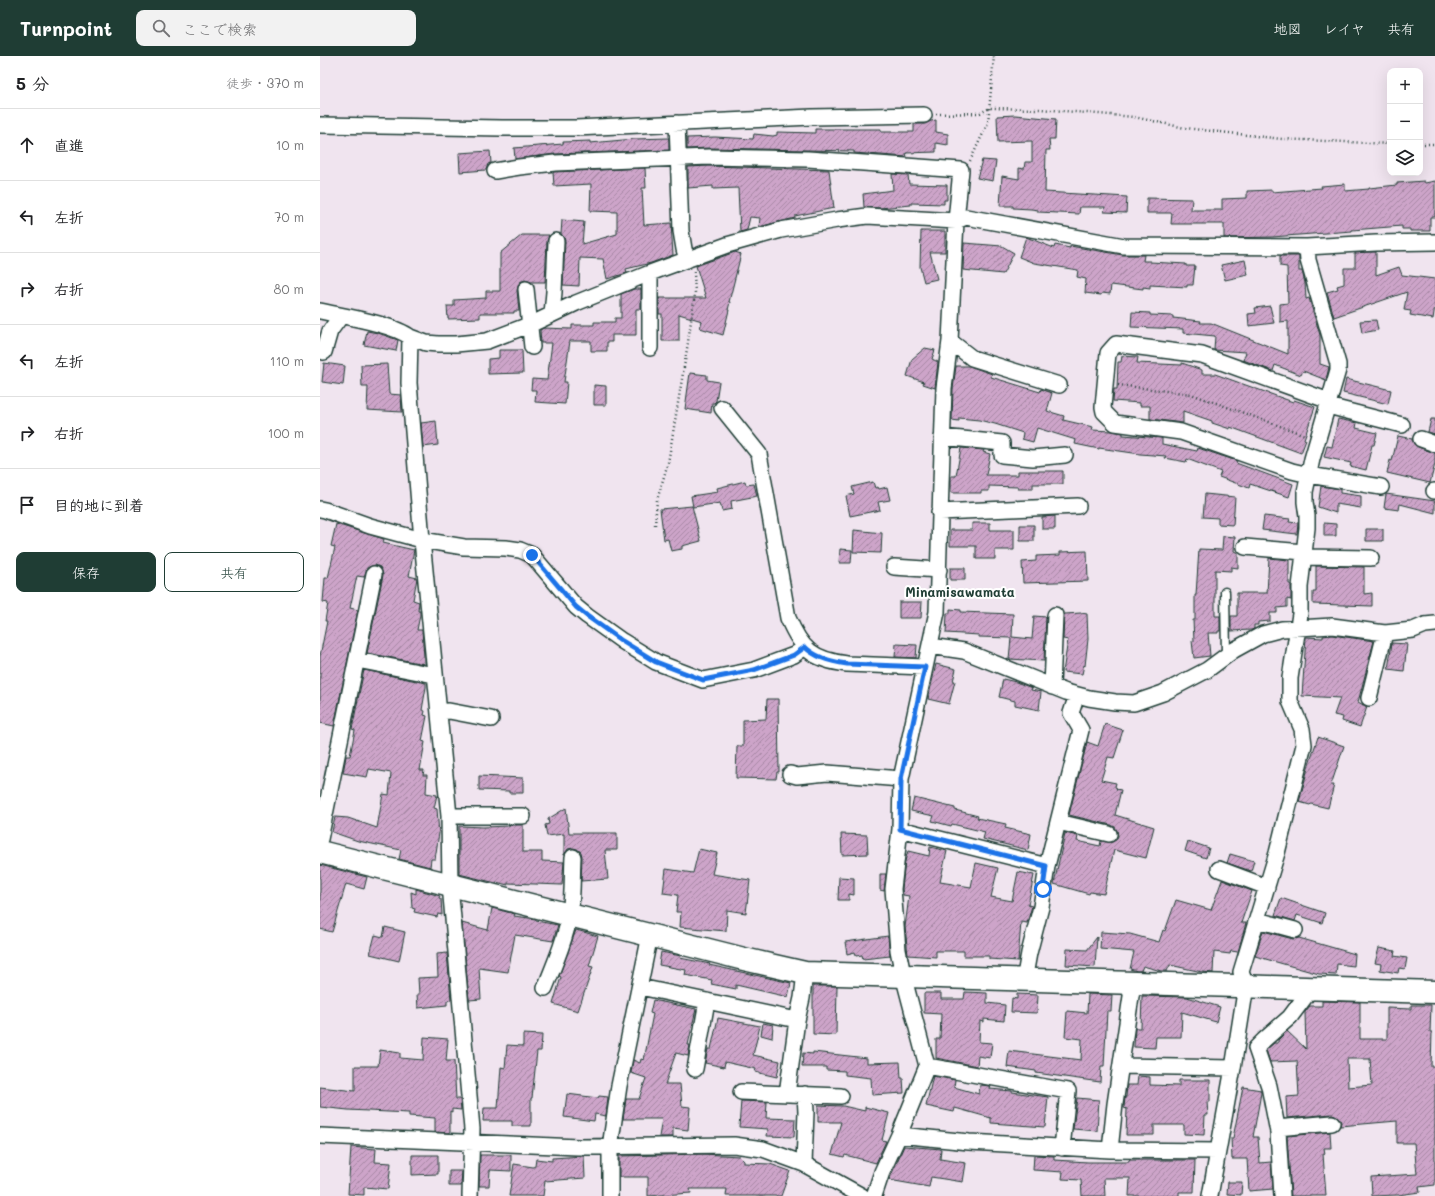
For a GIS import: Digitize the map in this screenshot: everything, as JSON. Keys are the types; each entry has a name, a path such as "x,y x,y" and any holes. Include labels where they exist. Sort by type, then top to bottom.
{"street":[{"path":"320,125 576,128 812,117 924,115"},
{"path":"677,123 681,231 684,249 689,259"},
{"path":"495,171 555,163 709,157 808,159 961,170 956,221 950,341 944,388 937,612 901,779 900,829 893,889 903,976 927,1066 882,1172 874,1196"},
{"path":"320,311 391,327 426,343 456,344 487,341 650,273 727,245 781,230 867,216 956,221 966,217 1124,246 1308,247 1376,243 1435,242"},
{"path":"552,314 556,241"},
{"path":"1210,1196 1246,986 1241,972 1277,853 1304,745 1302,729 1290,701 1290,678 1300,614 1300,587 1308,528 1308,516 1305,502 1309,475 1318,439 1338,370 1338,364 1308,260 1308,247"},
{"path":"650,273 650,348"},
{"path":"526,289 532,347"},
{"path":"324,352 330,331 341,316"},
{"path":"410,337 409,383 434,675 449,816 450,885 472,1129 470,1196"},
{"path":"950,341 972,358 1059,385"},
{"path":"1381,488 1309,475 1182,432 1115,423 1104,412 1108,353 1116,344 1202,355 1328,404 1402,426"},
{"path":"722,408 758,454 788,618 801,644 820,657 835,662 847,664 925,667"},
{"path":"942,437 1002,443 1002,454 1033,458 1065,455"},
{"path":"939,512 1078,506"},
{"path":"320,509 370,526 422,540 464,547 506,548 520,550 532,555 576,607 587,616 622,641 656,662 703,680 754,670 794,655 805,647"},
{"path":"1245,547 1304,555 1371,558"},
{"path":"894,567 939,570"},
{"path":"320,839 374,574"},
{"path":"1052,686 1055,615"},
{"path":"930,646 964,651 1077,695 1115,702 1134,703 1163,693 1206,670 1226,655 1263,634 1282,629 1332,626 1385,633 1413,630 1425,625 1435,624"},
{"path":"1369,698 1385,633"},
{"path":"357,660 434,675"},
{"path":"1024,980 1029,953 1041,907 1046,866 1081,730 1071,713 1077,695"},
{"path":"439,712 450,711 491,719"},
{"path":"790,774 797,776 827,773 901,779"},
{"path":"449,816 523,816"},
{"path":"1058,822 1109,834"},
{"path":"900,829 1046,866"},
{"path":"320,852 744,960 805,973 1435,992"},
{"path":"545,988 561,950 570,915 572,900 573,857"},
{"path":"1219,869 1267,887"},
{"path":"1257,920 1295,930"},
{"path":"610,1196 610,1147 619,1086 650,935"},
{"path":"787,1094 805,973"},
{"path":"1110,1150 1115,1104 1133,983"},
{"path":"640,987 797,1020"},
{"path":"1282,1196 1277,1128 1269,1086 1256,1048 1290,1017 1312,989"},
{"path":"695,1069 707,1001"},
{"path":"927,1066 1068,1092 1062,1148"},
{"path":"1121,1066 1233,1068"},
{"path":"741,1092 841,1096"},
{"path":"804,1164 806,1112 805,1094"},
{"path":"1277,1128 1332,1124"},
{"path":"899,1135 969,1142 1062,1148 1218,1151"},
{"path":"320,1136 578,1147 734,1144 763,1149 804,1164 862,1196"}],"lane":[{"path":"1225,592 1226,655"}],"path":[{"path":"961,170 971,160 988,124 994,56"},
{"path":"924,115 980,113 990,108 1040,109 1134,117 1186,128 1282,139 1387,144"},
{"path":"1423,144 1435,144"},
{"path":"655,525 657,500 668,463 695,293 695,278 689,259"},
{"path":"1105,384 1191,394 1318,439"}],"building":[{"path":"1015,115 1056,119 1055,139 1049,139 1050,150 1046,150 1045,192 1127,197 1126,213 1104,212 1105,207 1080,207 1079,214 1038,212 1038,210 1013,208 1013,206 1000,206 1002,176 1019,179 1019,168 1024,169 1025,162 1032,162 1032,141 998,142 997,116"},
{"path":"936,120 936,132 948,134 948,145 936,143 936,152 906,153 907,157 854,153 854,151 709,148 687,149 687,138 715,137 753,139 754,134 773,136 777,135 777,132 815,133 815,129 881,129 881,132 914,132 914,124 925,124"},
{"path":"669,138 669,150 555,154 515,159 514,148 563,144 563,142 590,141 590,143 634,139"},
{"path":"490,151 491,163 488,164 486,170 460,172 459,153"},
{"path":"982,160 996,161 993,181 977,178"},
{"path":"709,166 829,170 834,208 795,216 795,218 759,227 760,218 750,217 747,230 740,232 738,188 713,189 713,186 688,188 688,167"},
{"path":"645,168 646,188 642,188 644,225 671,223 673,255 651,263 626,269 627,273 607,279 603,259 580,258 579,286 563,285 565,241 561,234 562,220 584,222 582,244 617,234 617,212 590,211 591,184 554,186 553,172"},
{"path":"892,174 908,175 909,184 947,185 947,200 944,200 944,204 911,203 911,205 880,208 864,207 863,194 893,190"},
{"path":"1424,181 1425,183 1435,181 1435,217 1430,217 1430,231 1410,231 1410,229 1402,229 1402,226 1272,237 1224,238 1224,224 1171,224 1172,213 1147,213 1147,198 1192,199 1191,210 1222,210 1222,199 1247,198 1247,191 1272,190 1272,192 1322,188 1321,186 1345,184 1345,191 1397,185 1397,183"},
{"path":"921,231 945,231 945,252 930,252 937,279 924,282 920,267"},
{"path":"522,235 549,235 547,241 545,282 531,282 525,280 520,282 517,290 519,311 514,311 514,313 480,313 480,318 448,319 447,306 454,306 454,300 486,298 486,291 500,291 500,253"},
{"path":"1026,237 1054,248 1055,245 1070,248 1070,246 1123,255 1144,255 1143,261 1195,266 1193,285 1187,285 1187,287 1150,285 1150,288 1143,287 1143,289 1111,285 1110,294 1102,293 1101,295 1085,293 1086,279 1077,277 1078,270 1034,263 1019,257"},
{"path":"964,243 1002,246 1014,253 1003,274 963,270"},
{"path":"735,252 741,254 729,302 729,310 723,335 700,328 702,321 679,314 679,341 662,341 662,314 659,314 659,298 706,298 696,266"},
{"path":"1376,252 1376,275 1399,267 1402,275 1435,279 1435,306 1433,319 1410,315 1411,311 1404,310 1407,292 1334,317 1327,292 1338,289 1337,286 1344,284 1344,268 1355,268 1355,253"},
{"path":"1280,256 1299,256 1299,271 1302,271 1305,283 1306,299 1309,298 1320,335 1320,364 1329,367 1326,380 1303,371 1301,375 1275,365 1273,371 1243,360 1246,352 1214,350 1215,336 1183,333 1183,329 1131,327 1132,312 1150,313 1150,315 1173,316 1173,318 1201,321 1200,323 1211,323 1288,354 1288,321 1280,322 1280,304 1288,303 1287,267 1280,266"},
{"path":"1245,260 1248,275 1225,280 1221,265"},
{"path":"634,289 641,289 641,309 636,309 636,335 612,335 612,342 607,342 607,351 591,351 591,341 570,341 564,382 567,382 565,404 535,402 536,390 531,390 532,379 547,380 552,343 541,343 540,330 543,328 572,329 572,325 594,325 594,322 615,322 615,318 621,318 621,294"},
{"path":"1270,306 1274,323 1249,326 1248,314 1256,313 1255,308"},
{"path":"1376,320 1378,330 1362,333 1360,321"},
{"path":"367,331 398,340 396,351 364,345"},
{"path":"925,348 935,350 932,359 938,362 935,388 907,376 912,359"},
{"path":"499,350 522,350 523,373 488,374 488,359 499,358"},
{"path":"1122,356 1138,357 1137,363 1182,365 1182,363 1202,370 1202,374 1215,374 1293,402 1294,400 1315,407 1304,439 1306,440 1301,453 1230,427 1230,429 1212,423 1212,421 1183,411 1183,423 1150,419 1150,406 1140,406 1140,403 1113,401 1114,389 1117,389 1118,362 1121,362"},
{"path":"324,363 345,366 343,385 322,382"},
{"path":"387,364 389,394 401,395 402,412 367,410 368,387 362,387 361,365"},
{"path":"956,366 969,366 992,374 991,377 1040,392 1041,389 1052,393 1047,411 1064,416 1063,420 1093,427 1092,430 1112,431 1123,433 1123,435 1162,438 1162,444 1197,451 1198,448 1237,461 1236,463 1293,484 1289,497 1250,484 1249,488 1219,477 1221,472 1187,459 1186,462 1165,458 1166,456 1099,449 1075,444 1076,440 1037,428 1033,442 1022,439 1023,433 995,424 979,420 959,418 959,421 952,420 953,389"},
{"path":"690,373 707,375 707,380 719,382 716,401 712,403 711,413 685,409"},
{"path":"1346,379 1391,390 1388,404 1343,393"},
{"path":"594,385 606,386 606,405 594,405"},
{"path":"1338,419 1357,423 1356,428 1377,433 1374,445 1372,445 1366,470 1350,466 1351,463 1324,457 1327,446 1332,447"},
{"path":"1431,419 1435,419 1435,434 1428,432"},
{"path":"436,421 438,445 423,447 421,423"},
{"path":"1398,436 1412,439 1414,444 1418,447 1435,453 1435,464 1430,483 1387,473 1390,460 1392,461"},
{"path":"961,448 984,450 983,452 990,454 986,475 1018,475 1018,471 1063,471 1063,484 1033,484 1033,489 989,486 989,491 981,491 981,493 951,493 951,476 956,476"},
{"path":"745,481 746,485 754,484 757,496 731,501 732,509 722,511 720,503 693,507 691,496 718,492 717,488"},
{"path":"873,482 875,488 878,487 879,489 887,487 890,500 878,502 880,510 850,516 846,496 854,494 852,487"},
{"path":"1321,486 1340,489 1340,493 1361,496 1361,508 1336,504 1336,513 1318,507"},
{"path":"1205,494 1235,497 1233,525 1218,524 1218,518 1203,517"},
{"path":"1386,494 1435,501 1435,513 1400,504 1399,510 1384,508"},
{"path":"692,506 701,541 682,546 682,549 671,551 668,539 664,540 660,509"},
{"path":"1055,516 1055,529 1042,529 1042,517"},
{"path":"1264,516 1290,519 1289,522 1298,523 1297,534 1262,530"},
{"path":"972,523 990,523 990,530 1014,530 1014,550 995,550 995,559 976,559 976,546 950,546 950,530 972,530"},
{"path":"1324,523 1336,524 1336,536 1324,536"},
{"path":"336,524 384,539 383,543 414,550 409,576 417,578 413,600 419,602 418,611 420,611 420,615 417,630 422,630 424,664 367,653 383,575 380,567 375,565 367,568 364,577 357,576 350,608 358,610 334,726 320,723 320,656 327,621 325,621 328,603 323,602 325,578 328,578 335,547 331,546"},
{"path":"1020,525 1034,525 1034,541 1020,541"},
{"path":"1366,529 1383,529 1383,541 1366,541"},
{"path":"854,530 882,533 881,553 853,552"},
{"path":"1223,536 1235,537 1234,551 1238,553 1238,568 1231,567 1231,571 1215,570 1215,616 1220,616 1220,631 1218,631 1218,633 1208,633 1210,656 1194,658 1192,641 1194,641 1193,620 1195,620 1195,595 1199,549 1222,550"},
{"path":"840,549 852,550 851,563 839,563"},
{"path":"1087,551 1088,581 1023,583 1022,562 1036,561 1036,556 1060,555 1060,552"},
{"path":"1269,558 1289,560 1291,600 1287,599 1287,607 1277,608 1277,613 1270,613 1270,621 1258,622 1258,625 1254,625 1254,629 1251,630 1231,631 1231,616 1237,616 1237,593 1267,593"},
{"path":"1316,566 1364,567 1364,594 1372,593 1372,606 1313,604 1313,592 1316,592"},
{"path":"950,568 965,568 965,580 950,580"},
{"path":"899,602 922,602 921,618 899,618"},
{"path":"950,609 961,610 961,612 1013,614 1012,637 1032,639 1034,616 1046,617 1044,661 1009,659 1011,638 979,637 979,635 946,633 947,613 950,613"},
{"path":"1081,613 1087,614 1088,639 1085,666 1084,665 1082,674 1063,672 1068,640 1063,639 1064,615"},
{"path":"1332,635 1374,641 1358,702 1367,707 1360,727 1342,721 1343,717 1334,715 1340,698 1302,696 1306,637 1323,638 1323,636"},
{"path":"1392,643 1407,644 1404,671 1388,669"},
{"path":"896,644 917,645 916,658 895,657"},
{"path":"936,664 956,669 953,681 955,681 949,704 928,699"},
{"path":"364,670 426,683 422,710 425,711 424,715 427,716 422,741 425,742 420,770 424,770 423,775 427,775 426,793 437,795 434,808 437,809 439,833 435,859 431,859 430,867 399,859 401,850 358,841 332,832 335,817 348,818 377,828 383,794 389,795 391,773 369,769 367,777 343,773 346,756 350,756 355,730 352,729"},
{"path":"1003,679 1016,682 1032,688 1031,690 1041,692 1039,710 1015,705 1015,701 999,697"},
{"path":"767,699 778,699 779,772 777,772 776,779 736,778 737,746 743,746 743,720 766,719"},
{"path":"1105,724 1123,730 1114,758 1108,757 1101,780 1116,783 1116,789 1121,790 1115,815 1154,827 1146,858 1114,850 1104,894 1090,892 1089,894 1054,884 1065,833 1078,836 1077,841 1100,846 1101,841 1112,842 1116,840 1118,836 1115,827 1111,825 1069,815 1087,742 1098,746"},
{"path":"1318,737 1344,746 1331,785 1334,785 1328,808 1299,802"},
{"path":"479,776 523,778 523,793 479,790"},
{"path":"914,798 955,808 955,810 978,816 977,818 1006,824 1005,828 1031,834 1028,850 983,839 985,832 932,821 934,816 911,811"},
{"path":"566,808 569,833 617,833 617,850 605,850 608,879 581,881 581,852 573,848 568,849 564,855 564,834 547,836 545,825 549,824 548,819"},
{"path":"523,825 523,852 542,852 542,861 564,862 562,885 508,883 508,885 459,874 459,826 483,827"},
{"path":"841,834 867,835 868,854 842,855"},
{"path":"1188,841 1209,848 1206,858 1185,851"},
{"path":"930,847 947,851 940,882 971,887 976,863 998,868 991,897 1012,901 1018,872 1034,875 1028,905 1032,906 1027,923 1021,922 1018,961 989,959 989,956 964,956 964,951 936,951 936,957 908,955 905,927 909,896 903,895 902,889 905,861 908,851 929,856"},
{"path":"699,849 717,853 712,874 750,880 746,913 727,910 726,931 680,927 681,912 676,912 678,895 663,893 666,869 693,873"},
{"path":"1230,854 1254,861 1251,871 1227,863"},
{"path":"320,865 367,877 364,889 346,884 332,932 320,929"},
{"path":"880,874 886,874 884,891 880,890"},
{"path":"839,877 854,878 854,895 849,894 849,900 838,900"},
{"path":"1222,880 1252,891 1241,923 1246,923 1238,952 1231,951 1230,954 1214,952 1213,973 1170,965 1167,971 1161,971 1143,966 1141,971 1137,971 1130,969 1134,952 1100,949 1101,932 1130,934 1159,942 1163,930 1165,931 1176,900 1211,910"},
{"path":"416,889 440,896 439,898 441,899 442,915 438,914 437,917 414,912 415,909 412,908 411,892 416,894"},
{"path":"1281,898 1325,913 1322,923 1297,915 1295,921 1275,915"},
{"path":"492,908 515,914 514,916 536,919 536,921 558,925 553,941 515,935 508,972 479,968 481,999 469,1000 462,923 488,930"},
{"path":"385,927 405,932 399,961 370,954 375,935 383,937"},
{"path":"576,930 598,936 589,966 593,967 578,1011 553,1004 561,977 559,976"},
{"path":"1263,931 1293,939 1299,938 1355,954 1354,966 1337,964 1336,975 1319,974 1255,956"},
{"path":"888,936 890,956 863,959 862,955 856,956 855,952 847,954 845,942"},
{"path":"1097,937 1095,967 1066,965 1067,949 1087,950"},
{"path":"1379,948 1395,951 1394,956 1407,958 1405,969 1399,968 1398,973 1380,970 1381,964 1375,963"},
{"path":"661,952 681,956 680,958 710,964 709,965 791,983 788,997 736,985 736,989 711,984 712,980 685,975 686,970 659,965"},
{"path":"447,953 451,1000 447,1001 447,1005 418,1008 418,978 438,977 437,954"},
{"path":"813,986 837,986 836,1035 813,1034"},
{"path":"965,992 987,993 987,1003 1005,1005 1004,1021 984,1019 984,1022 980,1021 979,1042 992,1043 990,1058 978,1056 977,1066 936,1058 936,1039 940,1039 941,1014 924,1013 924,993 941,993 941,999 964,999"},
{"path":"1017,994 1038,995 1037,1013 1011,1012 1012,998 1017,999"},
{"path":"1088,994 1112,995 1111,1011 1107,1011 1104,1066 1101,1066 1100,1082 1036,1073 1036,1071 1007,1067 1009,1051 1081,1060 1082,1039 1065,1037 1067,1011 1087,1013"},
{"path":"1142,996 1187,997 1220,1007 1216,1022 1182,1012 1181,1037 1156,1037 1155,1048 1134,1047 1135,1028 1141,1028"},
{"path":"653,1000 696,1009 688,1045 690,1045 688,1056 676,1053 665,1084 680,1084 682,1106 690,1107 688,1130 673,1128 673,1137 659,1137 662,1119 623,1119 626,1099 639,1099 646,1078 631,1073 633,1060 640,1063 641,1059 644,1060 653,1014 650,1013"},
{"path":"1322,1001 1360,1002 1360,1039 1387,1039 1387,1008 1411,1009 1411,1005 1431,1005 1431,1067 1435,1067 1435,1185 1419,1187 1420,1192 1372,1196 1371,1177 1417,1174 1414,1143 1397,1143 1397,1121 1340,1126 1341,1122 1339,1118 1332,1114 1287,1118 1286,1097 1299,1096 1297,1061 1270,1062 1266,1050 1274,1043 1278,1043 1278,1040 1287,1031 1306,1049 1305,1012 1310,1006 1322,1006","holes":["1347,1059 1370,1059 1372,1085 1348,1087"]},
{"path":"718,1018 760,1026 753,1055 780,1061 777,1077 755,1072 756,1069 725,1062 724,1067 705,1063 708,1049 711,1049"},
{"path":"763,1023 773,1025 772,1038 761,1035"},
{"path":"523,1034 542,1035 541,1051 537,1051 531,1098 531,1126 512,1126 512,1121 483,1121 484,1108 498,1108 501,1067 505,1068 507,1045 523,1046"},
{"path":"424,1037 448,1039 446,1061 454,1061 456,1099 460,1099 461,1110 452,1109 452,1112 450,1111 450,1133 435,1132 435,1118 409,1116 409,1113 320,1107 320,1087 355,1091 355,1066 378,1066 380,1050 400,1053 400,1058 423,1060"},
{"path":"813,1052 867,1058 867,1063 900,1062 904,1093 872,1095 871,1078 845,1075 845,1071 826,1070 826,1067 802,1067 803,1053 813,1054"},
{"path":"933,1076 955,1080 954,1087 979,1094 980,1085 991,1086 990,1089 1048,1097 1045,1127 991,1123 991,1118 955,1108 954,1112 926,1106"},
{"path":"1138,1076 1150,1077 1150,1085 1179,1086 1179,1080 1210,1080 1210,1102 1207,1102 1208,1115 1205,1115 1204,1135 1184,1134 1184,1125 1154,1125 1154,1135 1126,1135 1127,1109 1124,1108 1127,1085 1137,1085"},
{"path":"1243,1087 1261,1090 1253,1137 1258,1137 1260,1163 1271,1162 1273,1189 1249,1191 1247,1159 1232,1159 1231,1138 1233,1138"},
{"path":"567,1094 598,1098 599,1096 608,1097 606,1116 595,1114 594,1121 564,1117"},
{"path":"1077,1098 1099,1100 1097,1131 1073,1129"},
{"path":"741,1101 767,1102 766,1118 795,1119 794,1137 767,1136 768,1129 739,1127"},
{"path":"818,1105 843,1106 865,1111 865,1107 889,1113 882,1140 886,1141 876,1163 845,1155 844,1157 832,1154 841,1122 818,1122"},
{"path":"1330,1132 1331,1148 1324,1148 1325,1154 1323,1154 1326,1196 1291,1196 1287,1136"},
{"path":"904,1146 941,1149 940,1159 966,1163 963,1182 931,1177 929,1187 889,1180"},
{"path":"351,1147 376,1149 375,1162 391,1163 388,1189 364,1187 364,1195 348,1194"},
{"path":"703,1154 739,1156 744,1163 770,1164 790,1171 781,1196 726,1196 727,1189 690,1189 691,1193 648,1196 648,1177 619,1177 619,1156"},
{"path":"412,1155 438,1155 438,1174 412,1175"},
{"path":"480,1155 511,1155 511,1171 490,1170 489,1186 479,1186"},
{"path":"1034,1155 1054,1156 1054,1160 1088,1162 1129,1162 1129,1160 1195,1160 1194,1192 1179,1192 1179,1196 1129,1196 1130,1178 1104,1178 1105,1196 1082,1196 1081,1180 1062,1179 1063,1172 1033,1170"},
{"path":"584,1156 585,1178 545,1181 543,1196 509,1196 514,1164 533,1167 535,1166 536,1159 552,1161 552,1158"},
{"path":"449,1171 462,1171 461,1186 449,1186"},
{"path":"1228,1182 1242,1182 1241,1195 1227,1194"}],"district":[{"name":"Minamisawamata","path":"960,592"}],"route":[{"path":"532,555 576,607 587,616 622,641 656,662 703,680 754,670 794,655 805,647 808,651 820,657 847,664 925,667 901,779 900,829 1046,866 1043,889"}]}
